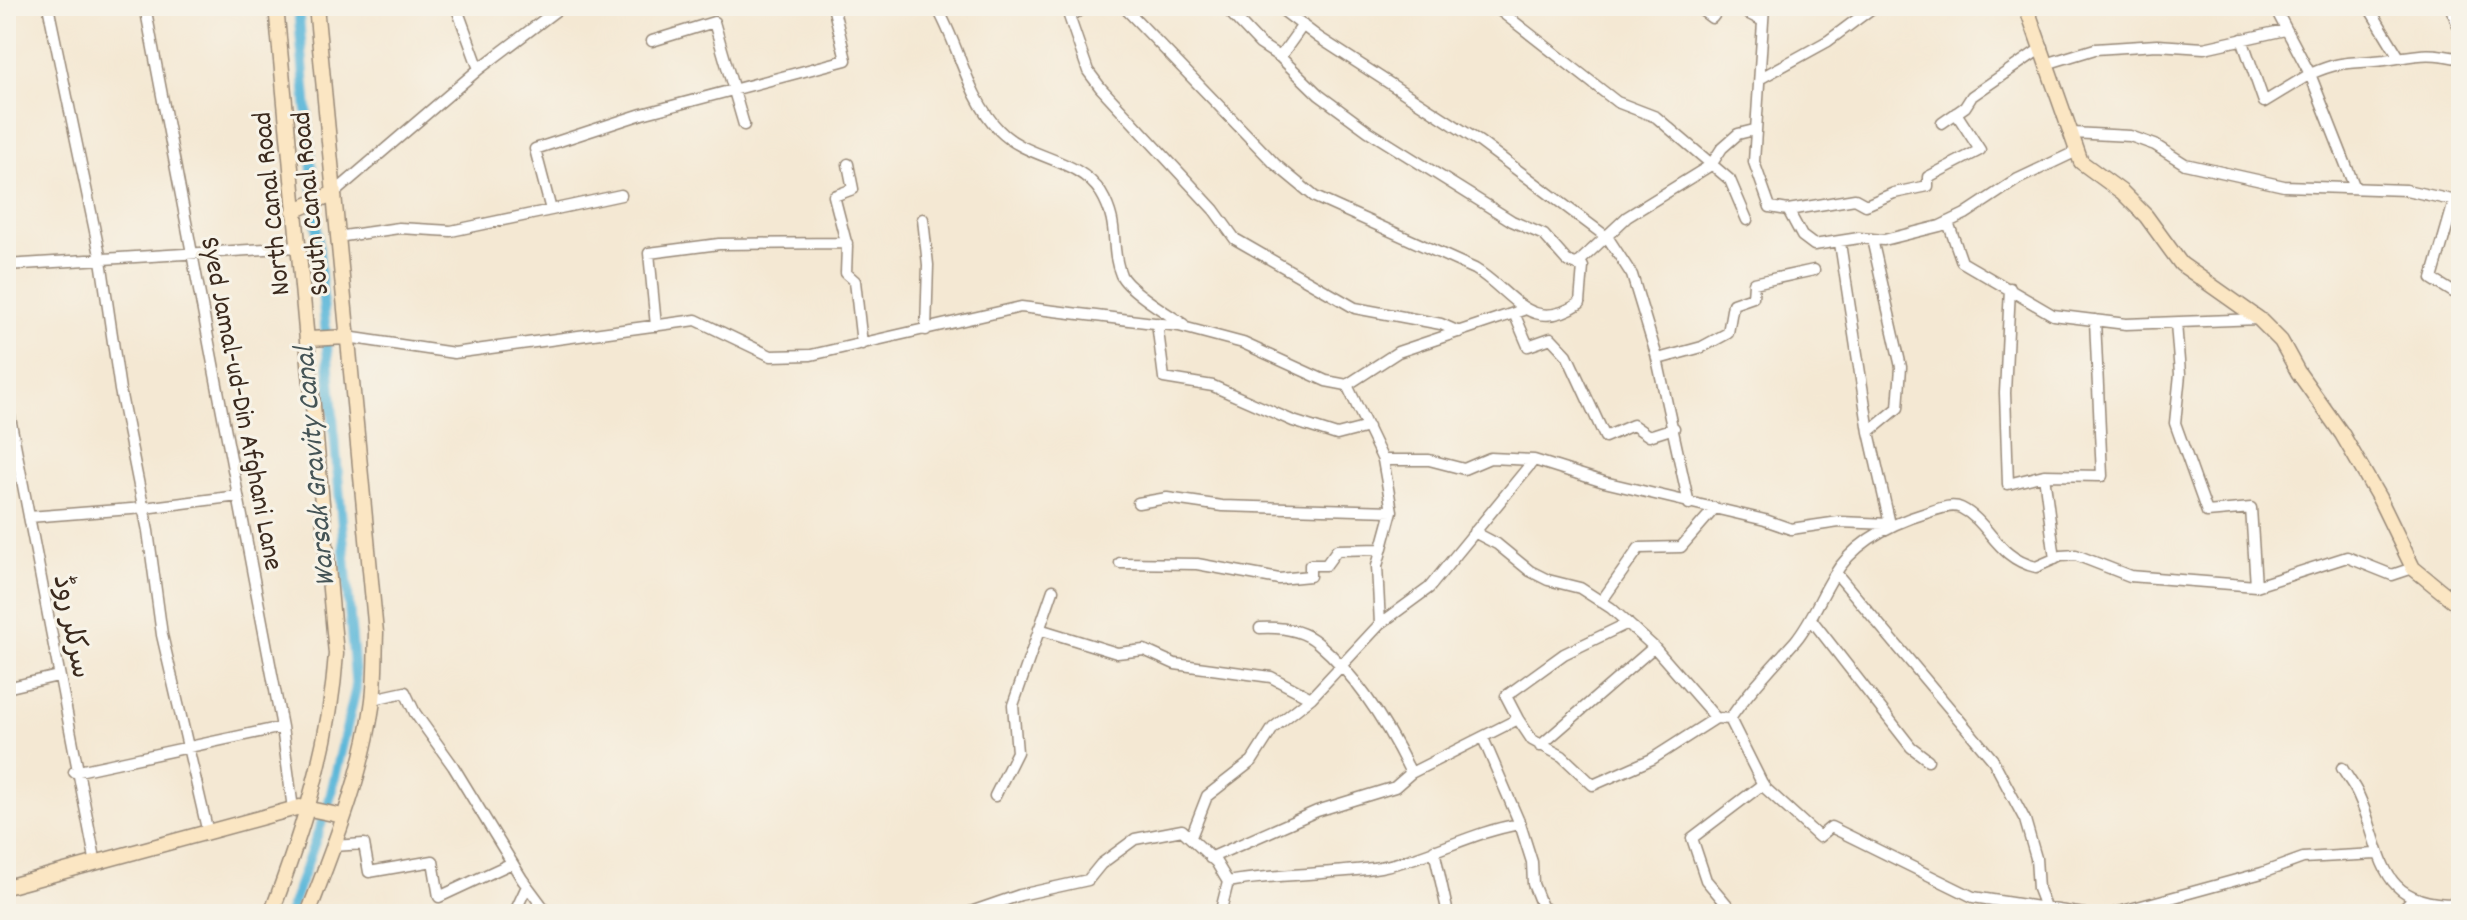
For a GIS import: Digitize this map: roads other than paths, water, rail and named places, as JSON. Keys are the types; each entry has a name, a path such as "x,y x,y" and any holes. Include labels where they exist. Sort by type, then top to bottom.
{"main road":[{"name":"North Canal Road","path":"271,914 332,709 336,654 309,339 297,247 301,209 276,6"},
{"name":"South Canal Road","path":"308,914 333,846 373,699 376,633 337,237 330,196 316,6"},
{"path":"2026,6 2049,63 2072,133 2075,152 2081,162 2122,192 2146,216 2181,264 2259,319 2281,341 2298,372 2342,434 2413,568 2461,607"},
{"path":"301,209 330,196"},
{"path":"309,339 345,337"},
{"path":"6,887 305,808 341,816"}],"street":[{"path":"48,6 101,260 120,390 144,508 162,635 208,833"},
{"name":"Syed Jamal-ud-Din Afghani Lane","path":"145,6 282,727 305,808"},
{"path":"456,6 479,69"},
{"path":"547,6 550,18"},
{"path":"330,196 479,69 562,6"},
{"path":"551,210 535,149 642,114 846,60 833,6"},
{"path":"936,6 981,103 999,131 1037,155 1076,168 1100,191 1115,220 1117,258 1122,278 1187,328"},
{"path":"1090,6 1069,16 1088,71 1214,210 1235,239 1355,308 1441,324 1459,332"},
{"path":"1123,6 1275,164 1315,197 1475,269 1499,283 1518,312 1528,346 1551,338 1567,355 1605,437 1633,425 1649,436 1674,428"},
{"path":"1224,6 1260,44 1280,57 1319,95 1368,131 1512,221 1544,235 1567,261 1583,267"},
{"path":"1277,6 1480,142 1608,238 1632,275 1658,359 1689,504"},
{"path":"1494,6 1617,102 1656,117 1730,180 1747,220"},
{"path":"1696,6 1712,18 1721,6"},
{"path":"1733,6 1763,21"},
{"path":"1764,6 1754,162 1770,207 1788,210 1855,199 1866,205 1894,193 1928,186 1928,177 1980,150 1956,113"},
{"path":"1761,78 1828,41 1875,6"},
{"path":"2274,6 2310,74 2355,188"},
{"path":"2368,6 2399,57"},
{"path":"2450,6 2461,32"},
{"path":"652,41 714,22 744,125"},
{"path":"1280,57 1303,25"},
{"path":"2049,63 2095,49 2157,45 2204,48 2285,30"},
{"path":"2242,39 2264,102 2310,74 2350,60 2428,52 2459,61"},
{"path":"1942,123 1972,96 2043,47"},
{"path":"345,337 454,353 696,320 771,356 811,355 1021,307 1187,328 1243,343 1326,381 1347,385 1398,352 1518,312 1547,316 1566,312 1580,303 1583,267 1580,261 1627,217 1711,165 1722,148 1738,134 1754,130"},
{"path":"2072,133 2130,136 2155,145 2185,164 2214,173 2262,179 2284,186 2406,190 2458,202 2432,279 2453,292"},
{"path":"1788,210 1802,236 1814,245 1884,240 1948,222 2018,179 2075,152"},
{"path":"848,164 853,189 834,196 847,243 846,273 855,281 862,344"},
{"path":"337,237 399,228 451,231 621,195"},
{"path":"923,219 928,265 926,330"},
{"path":"1948,222 1962,262 2053,315 2176,323 2259,319"},
{"path":"1869,432 1898,408 1901,367 1872,239"},
{"path":"656,326 649,253 719,244 847,243"},
{"path":"1840,243 1869,432 1890,524"},
{"path":"6,265 191,256 297,247"},
{"path":"1658,359 1702,347 1728,333 1733,304 1753,297 1754,283 1814,270"},
{"path":"2010,288 2005,393 2008,484 2044,475 2102,476 2095,320"},
{"path":"1157,323 1164,378 1213,386 1293,421 1337,435 1368,427"},
{"path":"2176,323 2180,374 2175,423 2207,512 2251,508 2256,586"},
{"path":"1347,385 1383,460 1392,511 1377,566 1380,624"},
{"name":"سرکلر روڈ","path":"6,397 96,864"},
{"path":"1383,460 1429,460 1464,469 1490,458 1534,460 1791,529 1839,522 1890,524 1949,507 1960,507 1979,523 1996,546 2027,565 2036,567 2076,555 2130,576 2256,586 2347,557 2392,575 2413,568"},
{"path":"1191,837 1207,796 1252,761 1273,728 1311,698 1380,624 1429,588 1534,460"},
{"path":"2044,475 2055,559"},
{"path":"29,517 144,508 238,496"},
{"path":"1138,503 1167,498 1222,506 1392,511"},
{"path":"1601,602 1639,548 1681,547 1714,509"},
{"path":"1730,719 1748,692 1811,619 1836,573 1854,551 1890,524"},
{"path":"1474,532 1507,551 1530,571 1580,588 1601,602 1654,647 1716,718"},
{"path":"1120,563 1197,564 1279,579 1310,576 1310,565 1326,565 1337,550 1381,549"},
{"path":"1836,573 1993,760 2025,820 2036,858 2038,889 2047,912"},
{"path":"995,796 1017,752 1013,705 1053,590"},
{"path":"1811,619 1911,747 1928,760"},
{"path":"1628,623 1564,654 1506,696 1532,740 1562,756 1593,785 1652,759 1716,718 1730,719"},
{"path":"1260,628 1281,626 1316,641 1379,715 1411,773"},
{"path":"1039,629 1117,653 1144,650 1175,664 1271,677 1311,698"},
{"path":"1540,746 1654,647"},
{"path":"6,688 58,676"},
{"path":"373,699 405,692 415,713 453,766 512,863 548,914"},
{"path":"1210,858 1317,811 1395,787 1411,773 1518,719"},
{"path":"1730,719 1763,784 1819,837 1831,827 1973,897 2047,912 2084,914"},
{"path":"76,771 282,727"},
{"path":"1483,738 1520,824 1532,862 1533,884 1545,911 1522,914"},
{"path":"2342,768 2358,795 2376,854 2390,878 2414,898 2461,904"},
{"path":"1735,914 1706,880 1692,838 1763,784"},
{"path":"1228,882 1379,867 1422,857 1497,828 1520,824"},
{"path":"965,914 1020,895 1088,880 1101,864 1135,839 1182,830 1210,858 1228,882"},
{"path":"333,846 364,844 369,872 433,861 439,897 512,863"},
{"path":"1434,850 1448,914"},
{"path":"2112,914 2154,909 2303,858 2376,854"},
{"path":"1220,914 1228,882"},
{"path":"514,914 527,886"},
{"path":"2397,914 2414,898"}],"waterway":[{"name":"Warsak Gravity Canal","path":"289,914 329,802 356,688 298,6"}]}
